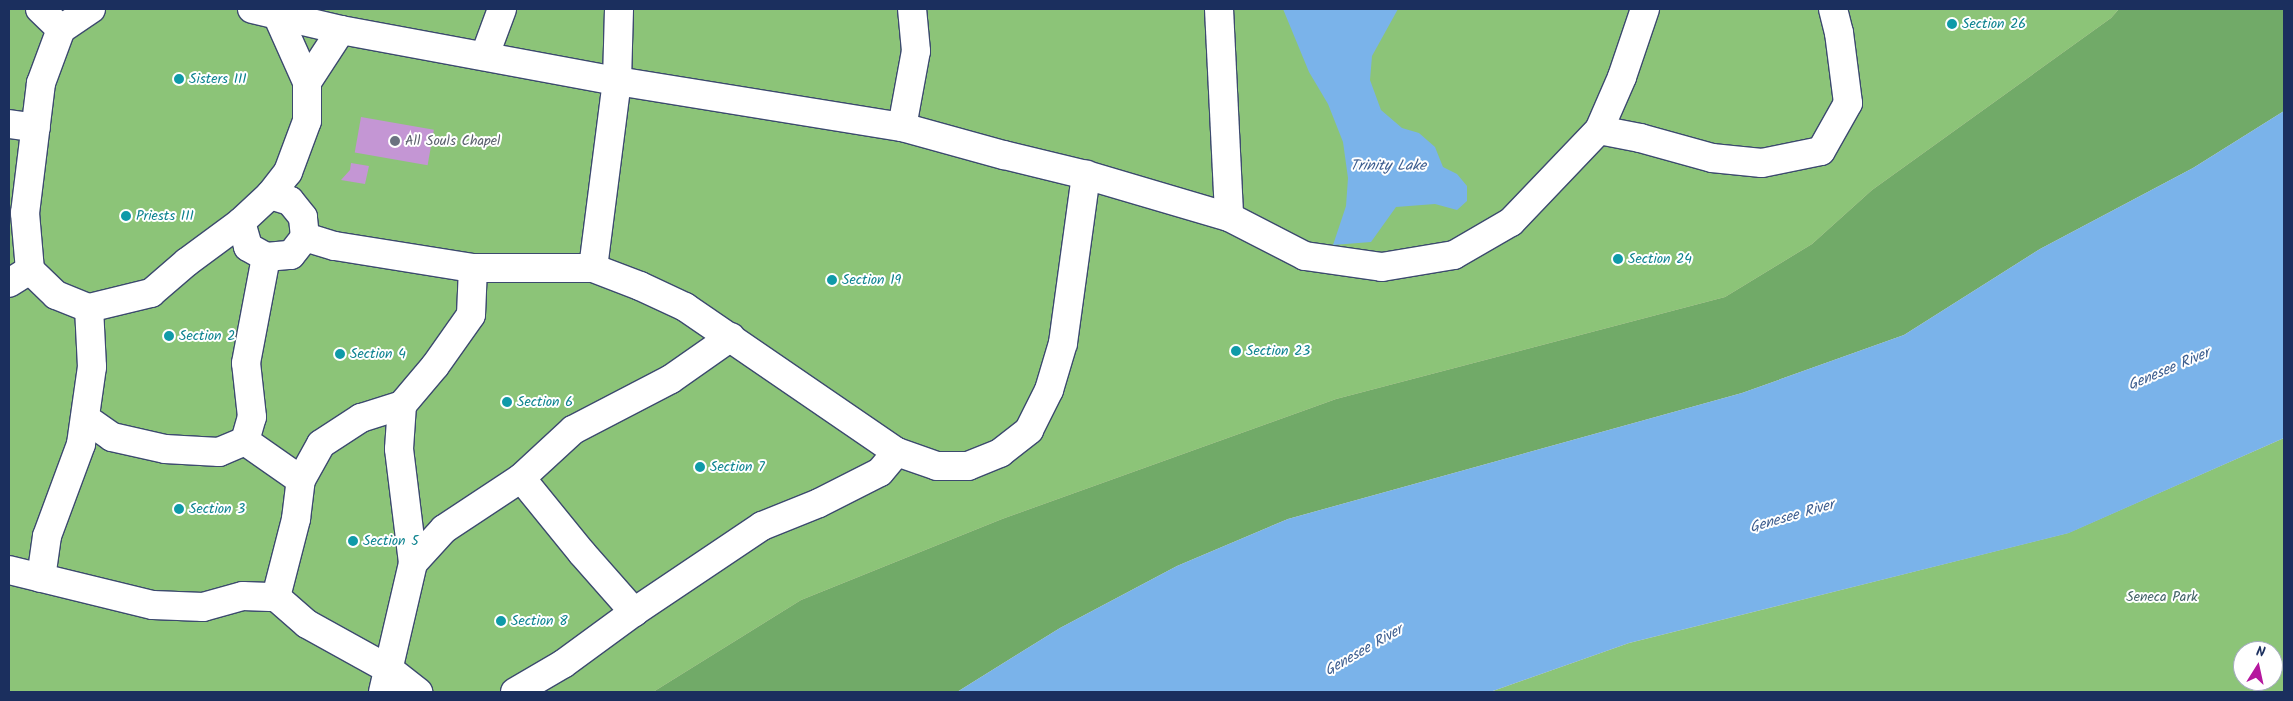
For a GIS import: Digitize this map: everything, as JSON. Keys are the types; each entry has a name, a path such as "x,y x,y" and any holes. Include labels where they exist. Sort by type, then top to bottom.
{"lane":[{"path":"40,9 61,29"},
{"path":"91,9 61,29 41,83 19,277 89,308 151,293 187,262 241,222 270,195 288,172 307,121 307,82 265,12"},
{"path":"485,55 502,9"},
{"path":"593,268 617,81 620,9"},
{"path":"902,127 916,51 912,9"},
{"path":"1219,9 1229,217"},
{"path":"265,12 341,30 485,55 617,81 902,127 1086,175 1229,217 1305,256 1382,267 1454,255 1512,222 1599,130 1622,77 1645,9"},
{"path":"1599,130 1640,138 1712,158 1762,163 1821,151 1848,103 1839,33 1833,9"},
{"path":"307,82 341,30"},
{"path":"9,124 36,128"},
{"path":"305,237 334,246 473,268 593,268 685,306 897,452 936,466 968,466 1000,453 1029,430 1049,390 1063,343 1086,175"},
{"path":"241,222 248,247 266,257 291,255 305,237 303,217 290,201 270,195"},
{"path":"245,441 252,418 246,363 266,257"},
{"path":"276,597 296,519 301,480 321,444 361,418 402,405 435,366 471,315 473,268"},
{"path":"41,578 47,536 81,444 86,418 92,367 89,308"},
{"path":"413,563 444,529 521,478 573,430 671,379 731,337"},
{"path":"386,681 413,563 399,449 402,405"},
{"path":"86,418 112,438 165,449 219,452 245,441"},
{"path":"245,441 301,480"},
{"path":"515,692 563,664 634,612 695,573 762,526 819,503 880,472 897,452"},
{"path":"521,478 582,553 634,612"},
{"path":"9,570 154,605 203,607 244,596 276,597 307,624 386,681 418,692"}],"green space":[{"path":"9,9 2119,9 2111,18 1872,190 1812,244 1725,297 1336,399 1002,519 801,600 653,692 9,692"},
{"path":"2119,9 2284,9 2284,111 2193,168 2040,249 1904,335 1742,393 1288,519 1177,566 1060,628 957,692 653,692 801,600 1002,519 1336,399 1725,297 1812,244 1872,190 2111,18"},
{"name":"Seneca Park","path":"2284,438 2284,692 1490,692 1629,643 2068,533"}],"water":[{"name":"Trinity Lake","path":"1283,9 1398,9 1372,56 1370,80 1381,110 1402,128 1419,133 1435,147 1443,167 1457,174 1467,186 1467,201 1457,210 1435,204 1396,207 1371,242 1333,245 1346,206 1348,178 1343,142 1328,104 1309,72"},
{"name":"Genesee River","path":"2284,111 2284,438 2069,533 1629,643 1490,692 957,692 1060,628 1177,566 1288,519 1742,393 1904,335 2040,249 2193,168"}],"building":[{"name":"All Souls Chapel","path":"361,117 434,130 428,165 355,152"},
{"path":"351,163 369,166 365,184 341,180 350,170"}],"place":[{"name":"Section 26","path":"1952,24"},
{"name":"Sisters III","path":"179,79"},
{"name":"All Souls Chapel","path":"395,141"},
{"name":"Priests III","path":"126,216"},
{"name":"Section 24","path":"1618,259"},
{"name":"Section 19","path":"832,280"},
{"name":"Section 2","path":"169,336"},
{"name":"Section 23","path":"1236,351"},
{"name":"Section 4","path":"340,354"},
{"name":"Section 6","path":"507,402"},
{"name":"Section 7","path":"700,467"},
{"name":"Section 3","path":"179,509"},
{"name":"Section 5","path":"353,541"},
{"name":"Section 8","path":"501,621"}]}
